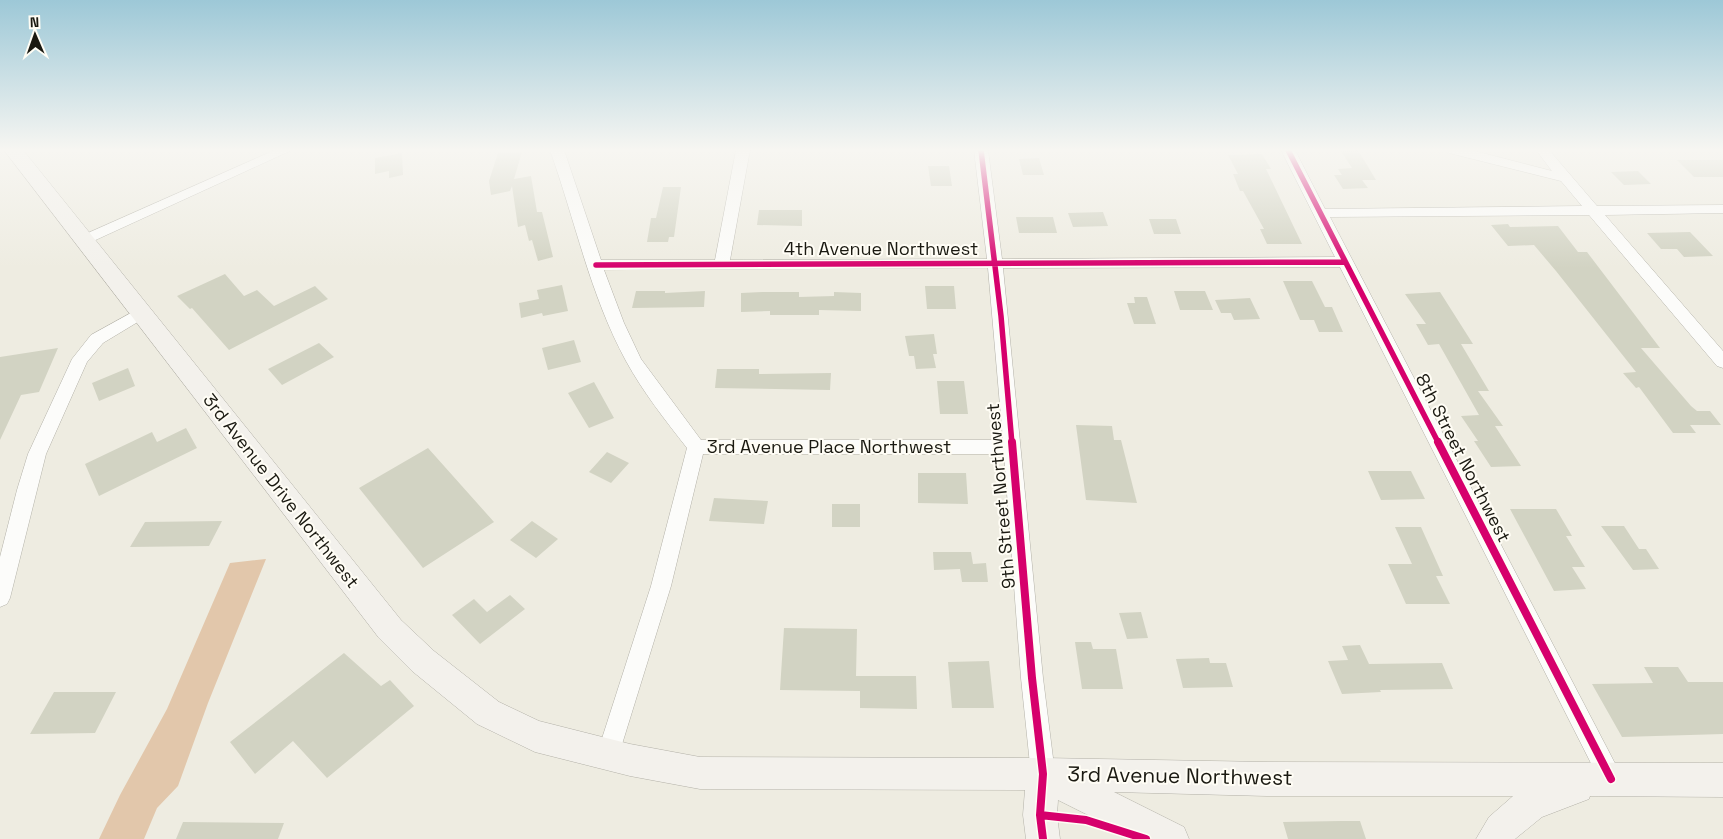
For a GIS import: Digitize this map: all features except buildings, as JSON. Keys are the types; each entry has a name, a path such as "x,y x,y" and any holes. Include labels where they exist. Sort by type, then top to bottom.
{"main road":[{"name":"3rd Avenue Drive Northwest","path":"43,189 390,629 423,660 488,713 535,736 608,754"},
{"name":"3rd Avenue Northwest","path":"608,754 700,773 1723,780"},
{"path":"1043,774 1172,839"},
{"name":"9th Street Northwest","path":"1043,774 1040,814 1043,839"},
{"path":"1493,839 1525,807 1557,791 1611,780"}],"street":[{"path":"84,240 198,189"},
{"path":"571,189 613,316 628,349 654,391 696,447"},
{"path":"722,263 736,189"},
{"name":"9th Street Northwest","path":"986,189 995,264 1032,678 1043,774"},
{"name":"8th Street Northwest","path":"1308,189 1611,780"},
{"path":"1575,189 1723,362"},
{"path":"1320,213 1594,212 1723,209"},
{"name":"4th Avenue Northwest","path":"596,264 1345,262"},
{"path":"0,598 36,454 80,359 96,339 140,313"},
{"name":"3rd Avenue Place Northwest","path":"608,754 661,586 696,447 1012,447"}],"shaded area":[{"path":"266,559 208,703 178,786 157,808 144,839 99,839 120,795 167,709 230,563"}],"cycle path":[{"path":"986,189 1001,316 1032,678 1043,774 1040,815 1043,839"},
{"path":"1308,189 1611,779"},
{"path":"596,265 1345,262"},
{"path":"1040,815 1086,820 1146,839"}]}
